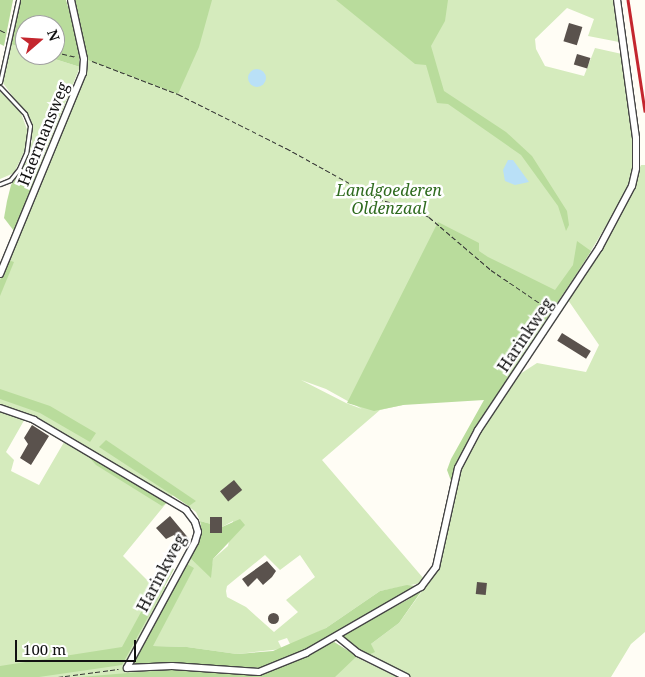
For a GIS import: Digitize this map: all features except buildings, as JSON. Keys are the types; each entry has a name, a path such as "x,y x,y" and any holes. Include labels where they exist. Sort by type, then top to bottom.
{"street":[{"name":"Haermansweg","path":"0,274 83,73 84,59 70,0"},
{"name":"Harinkweg","path":"126,668 172,666 259,672 337,636 421,587 436,567 458,468 478,430 599,248 632,186 636,168 636,138 617,0"},
{"name":"Harinkweg","path":"0,408 34,420 186,510 197,527 195,542 126,668"},
{"path":"337,636 358,653 406,677"}],"lane":[{"path":"0,82 18,0"},
{"path":"0,87 25,114 30,126 26,153 19,169 10,180 0,184"}],"path":[{"path":"65,54 84,59 178,94 286,148 378,200 412,208 438,222 447,235 491,270 556,315"},
{"path":"58,677 126,668"}],"green space":[{"path":"0,0 13,0 4,46 0,44"},
{"path":"20,0 66,0 77,36 80,67 65,62 65,15 17,15"},
{"name":"Landgoederen Oldenzaal","path":"74,0 613,0 619,42 588,36 594,19 567,8 535,39 536,49 545,66 584,76 595,48 622,54 635,155 630,183 568,289 403,405 380,410 322,460 424,579 421,583 380,591 326,628 291,646 287,638 278,641 282,649 237,654 187,647 152,646 193,569 185,563 188,556 210,576 213,559 228,546 233,521 222,527 200,521 196,512 173,495 123,556 154,587 157,583 171,590 132,665 259,675 274,672 334,642 356,657 397,677 0,677 0,280 88,67 87,47","holes":["301,380 326,389 362,409 346,403","26,417 67,437 39,485 11,471 14,460 6,452","265,555 280,570 300,555 315,577 286,600 298,612 274,632 246,607 227,597 227,586"]},
{"path":"74,0 212,0 199,47 178,94 88,60"},
{"path":"336,0 448,0 445,21 431,46 444,91 506,132 532,156 567,211 569,225 566,231 558,206 521,155 448,104 437,103 426,65 415,64"},
{"path":"15,24 15,45 11,44"},
{"path":"11,44 15,45 15,65 65,65 65,62 80,67 39,168 25,164 32,141 30,120 3,83"},
{"path":"0,91 19,108 28,132 26,148 14,173 0,179"},
{"path":"25,164 39,168 14,231 4,218 11,185"},
{"path":"641,165 645,165 645,632 631,644 611,677 409,677 368,655 371,644 399,623 438,569 461,468 478,434 517,376 537,363 586,372 599,345 568,300 616,222"},
{"path":"438,222 479,243 479,251 488,257 555,290 573,265 577,241 591,251 468,440 451,481 447,470 451,459 484,400 403,405 374,411 347,403"},
{"path":"8,260 14,262 0,296 0,280"},
{"path":"0,389 50,406 96,433 90,442 40,413 0,399"},
{"path":"106,440 196,501 189,506 99,447"},
{"path":"89,457 168,502 162,506 96,465"},
{"path":"240,519 245,525 213,559 211,578 188,556 201,526 200,521 222,527"},
{"path":"185,563 194,568 153,646 187,647 237,654 273,651 326,628 380,591 407,585 417,586 305,651 261,668 172,663 132,665"},
{"path":"166,566 174,569 122,665 39,677 0,677 0,666 122,647"},
{"path":"425,586 399,623 371,644 375,652 368,655 343,639 344,634 409,599"},
{"path":"334,642 357,656 335,677 80,677 176,669 259,675"}],"water":[{"path":"253,69 261,69 266,74 264,85 253,87 248,82 248,74"},
{"path":"508,160 513,160 529,182 515,185 505,181 503,170"}],"railway":[{"path":"628,0 645,111"}]}
